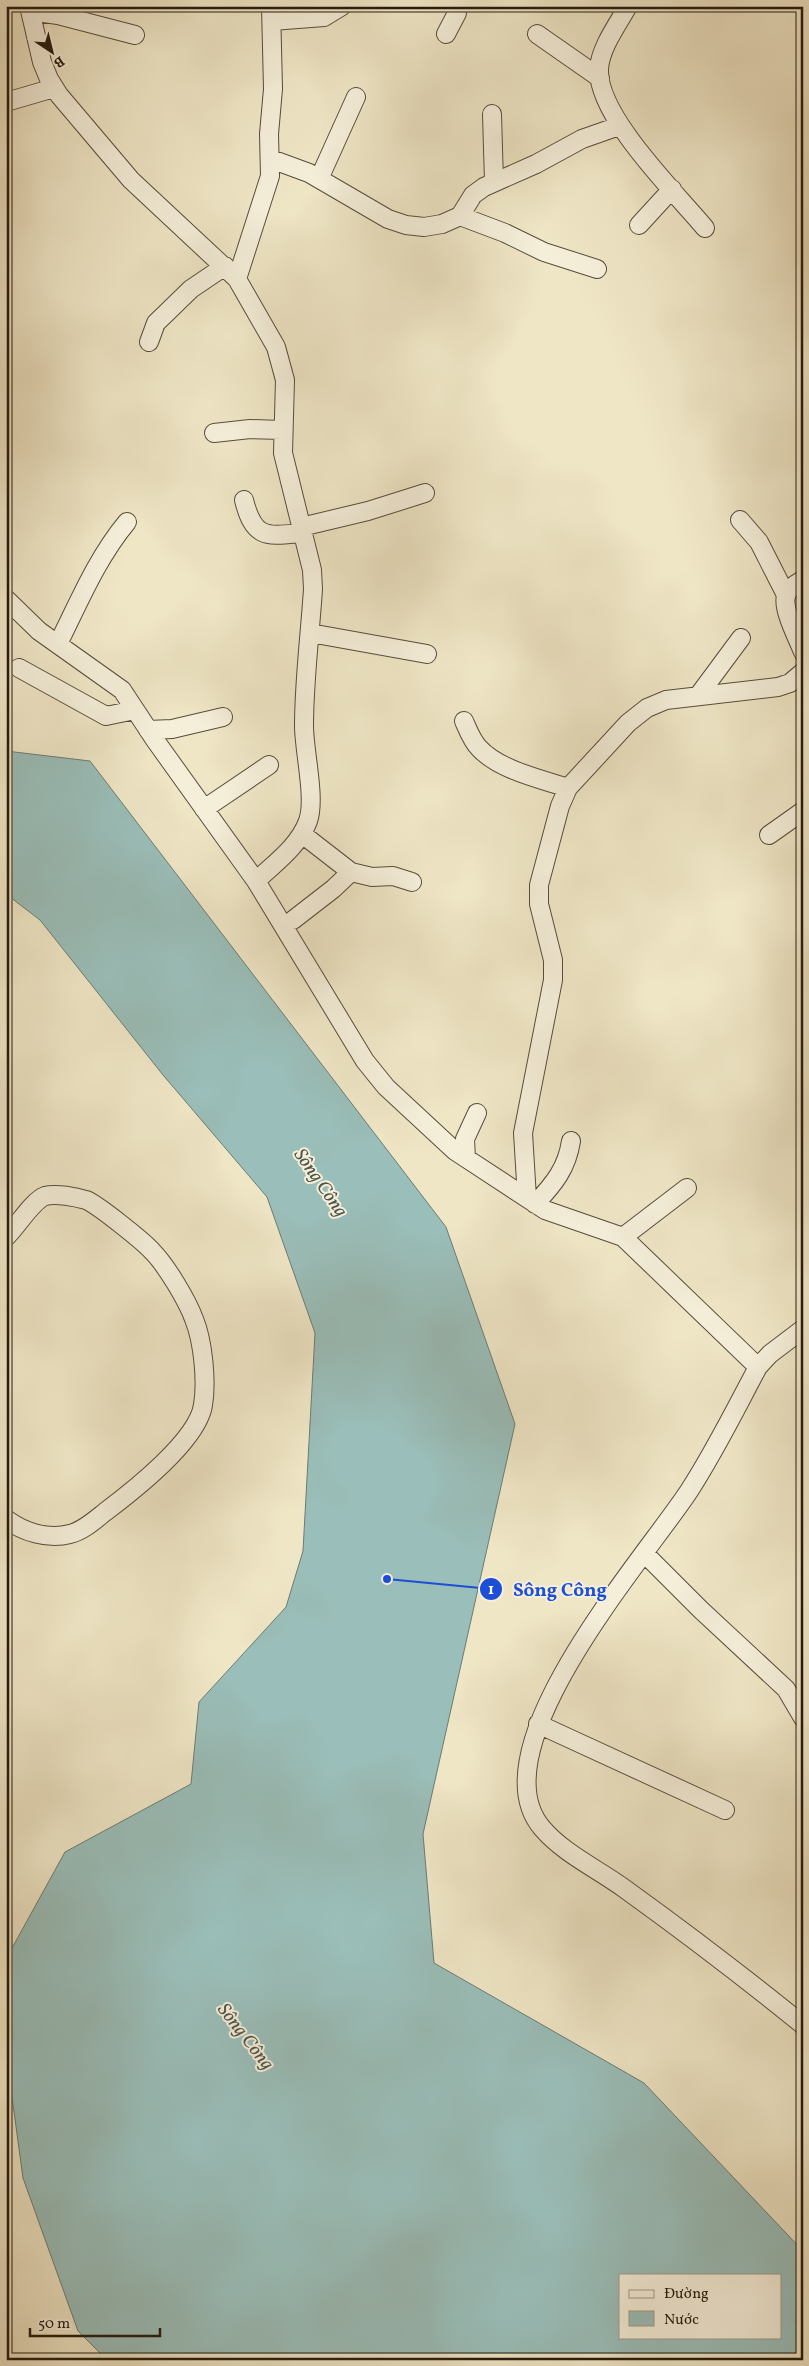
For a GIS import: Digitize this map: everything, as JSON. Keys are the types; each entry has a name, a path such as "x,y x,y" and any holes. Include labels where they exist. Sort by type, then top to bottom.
{"street":[{"path":"237,279 268,185 269,134 273,88 272,14 324,17 342,6"},
{"path":"446,34 457,13 457,6"},
{"path":"628,6 605,49 599,67 600,89 619,126 705,228"},
{"path":"136,35 29,8 42,62 54,88 131,180 237,279 276,347 282,363 284,380 283,453 312,570 313,589 304,723 310,802 309,819 302,834 292,847 256,881"},
{"path":"537,34 600,78"},
{"path":"6,102 54,88"},
{"path":"319,178 356,97"},
{"path":"492,114 494,182"},
{"path":"270,159 319,178 374,211 406,225 424,227 442,224 460,216 473,196 494,182 536,164 582,138 619,126"},
{"path":"639,225 672,189"},
{"path":"460,216 544,252 597,269"},
{"path":"149,342 156,323 191,289 225,266"},
{"path":"214,433 250,429 282,430"},
{"path":"244,500 248,517 265,534 270,536 302,530 425,493"},
{"path":"740,520 759,542 786,595 786,608 803,652"},
{"path":"58,644 90,578 112,539 127,522"},
{"path":"786,595 794,585 803,580"},
{"path":"6,599 28,622 114,682 136,710 148,730 256,881 374,1074 442,1141 531,1201 558,1216 610,1231 623,1237 758,1367"},
{"path":"310,633 427,654"},
{"path":"698,696 741,638"},
{"path":"19,668 106,716 136,710"},
{"path":"531,1201 523,1133 553,980 553,960 538,904 539,885 560,806 568,788 628,723 647,708 666,700 778,687 790,683 803,672"},
{"path":"148,730 172,730 223,716"},
{"path":"464,720 471,737 479,749 522,774 568,788"},
{"path":"204,809 269,765"},
{"path":"769,834 803,811"},
{"path":"302,834 350,872 372,877 393,876 412,882"},
{"path":"293,920 333,889 350,872"},
{"path":"466,1158 466,1139 477,1113"},
{"path":"531,1201 562,1173 568,1157 570,1141"},
{"path":"623,1237 688,1188"},
{"path":"6,1237 32,1207 45,1196 65,1196 87,1200 153,1251 178,1289 194,1319 203,1358 203,1406 186,1441 132,1492 88,1525 70,1534 42,1534 20,1529 6,1519"},
{"path":"803,1329 770,1354 758,1367 702,1471 580,1644 538,1724 528,1756 526,1781 530,1807 540,1826 554,1842 639,1899 803,2025"},
{"path":"645,1554 701,1610 786,1689 803,1718"},
{"path":"538,1724 725,1810"}],"water":[{"name":"Sông Công","path":"6,751 90,761 446,1227 515,1424 423,1834 434,1963 644,2083 803,2251 803,2360 107,2360 78,2331 23,2178 6,2053 6,1959 65,1852 191,1784 199,1702 286,1607 303,1551 315,1333 267,1197 163,1075 40,920 6,894"}],"place":[{"name":"Sông Công","path":"387,1579"}]}
